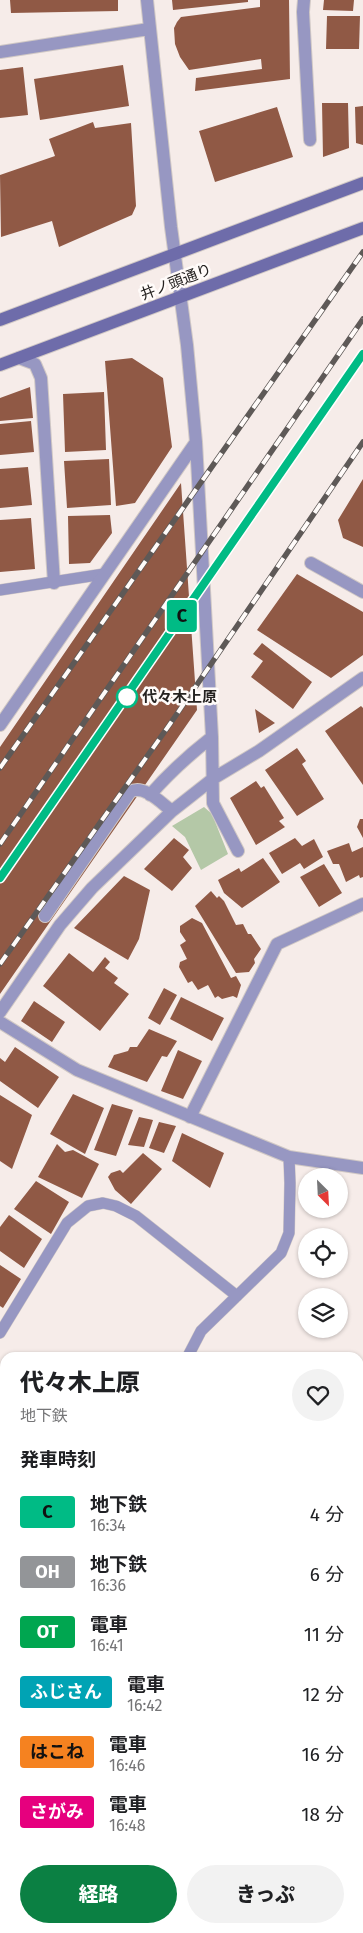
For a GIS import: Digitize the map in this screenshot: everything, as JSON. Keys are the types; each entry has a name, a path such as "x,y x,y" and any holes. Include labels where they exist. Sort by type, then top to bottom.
{"main road":[{"name":"井ノ頭通り","path":"0,320 363,183"},
{"name":"井ノ頭通り","path":"0,365 363,228"}],"street":[{"path":"147,0 174,254 187,345 196,442 214,778 213,803 238,851"},
{"path":"304,0 310,140"},
{"path":"0,52 149,29"},
{"path":"19,358 35,364 41,378 54,583"},
{"path":"0,725 196,442"},
{"path":"311,562 363,592"},
{"path":"0,1012 60,925 92,888 172,811 214,778 259,751 363,678"},
{"path":"150,795 182,760 212,737"},
{"path":"45,916 130,792 138,789 172,811"},
{"path":"190,1117 277,944 363,904"},
{"path":"0,1022 77,1070 288,1158 363,1168"}],"lane":[{"path":"0,590 104,574"},
{"path":"190,1352 200,1331 281,1253 289,1233 290,1183 288,1158"},
{"path":"0,1333 67,1223 88,1206 103,1203 116,1206 136,1216 237,1296"}],"green space":[{"path":"204,807 212,814 228,854 201,870 185,837 172,826"}],"building":[{"path":"10,0 118,0 118,11 11,13"},
{"path":"172,0 248,0 248,2 173,10"},
{"path":"260,0 289,0 290,79 195,91 196,78 262,69 261,59 189,70 180,57 175,44 174,28 177,22 181,17 260,7"},
{"path":"324,0 354,0 353,11 323,10"},
{"path":"327,16 360,16 359,49 326,49"},
{"path":"123,65 129,106 40,120 34,79"},
{"path":"23,67 28,115 0,118 0,70"},
{"path":"322,103 348,103 349,148 323,157"},
{"path":"363,106 363,145 356,143 355,107"},
{"path":"277,107 293,157 215,182 199,131"},
{"path":"93,122 95,128 131,123 136,206 132,215 59,247 52,221 1,237 0,175 55,156 49,139"},
{"path":"132,358 163,378 172,447 135,503 116,506 105,361"},
{"path":"30,387 33,418 0,421 0,398"},
{"path":"104,392 106,450 65,452 63,394"},
{"path":"31,421 34,452 0,455 0,424"},
{"path":"109,459 111,505 67,508 64,461"},
{"path":"28,467 32,505 0,508 0,469"},
{"path":"363,479 363,547 343,538 338,520"},
{"path":"181,483 197,710 0,994 0,747"},
{"path":"110,515 112,533 90,563 69,564 68,516"},
{"path":"31,518 35,569 0,572 0,520"},
{"path":"297,574 363,612 363,655 331,678 257,630"},
{"path":"262,643 312,682 293,709 251,677 263,661 253,654"},
{"path":"361,706 363,708 363,785 325,731"},
{"path":"255,709 275,723 259,733"},
{"path":"297,748 306,761 302,764 324,799 297,816 265,770"},
{"path":"256,781 261,788 264,786 284,818 279,821 285,827 256,845 230,798"},
{"path":"360,819 363,819 363,838 357,827"},
{"path":"174,838 189,850 183,857 192,868 172,891 144,869"},
{"path":"295,838 302,846 314,839 323,857 304,869 300,863 282,874 269,853"},
{"path":"349,843 352,852 363,847 363,877 360,878 359,875 346,882 339,864 333,864 327,851"},
{"path":"263,858 280,882 242,908 224,893 218,880 239,868 241,872"},
{"path":"324,864 342,893 319,907 300,877"},
{"path":"124,876 150,890 139,939 128,960 74,928"},
{"path":"211,891 217,898 219,896 224,901 236,925 243,924 248,934 251,934 261,949 254,959 255,963 249,972 236,973 195,906"},
{"path":"192,918 202,923 231,978 236,976 241,985 237,998 233,996 222,999 218,996 215,998 208,985 198,990 192,981 188,983 179,967 180,962 187,959 180,945 186,941 180,932 180,926"},
{"path":"69,953 93,972 105,957 110,962 105,968 118,978 114,983 129,994 100,1031 43,986"},
{"path":"164,988 177,995 160,1025 148,1018"},
{"path":"181,997 224,1018 212,1041 170,1019"},
{"path":"34,1001 65,1022 52,1042 21,1021"},
{"path":"149,1029 177,1041 167,1057 162,1056 147,1082 108,1067 114,1055 128,1051 130,1047 137,1047"},
{"path":"15,1047 59,1077 38,1108 0,1081 0,1058 5,1062"},
{"path":"178,1050 202,1061 183,1099 161,1091"},
{"path":"73,1094 104,1108 85,1154 50,1134"},
{"path":"0,1095 32,1115 12,1169 0,1161"},
{"path":"112,1104 133,1110 116,1156 94,1150"},
{"path":"139,1117 153,1120 144,1147 128,1145"},
{"path":"159,1122 176,1126 164,1153 149,1148"},
{"path":"182,1133 224,1153 210,1188 172,1161"},
{"path":"57,1144 65,1152 73,1150 99,1164 82,1198 38,1177"},
{"path":"143,1153 162,1169 131,1204 115,1190 108,1177 111,1173 120,1170 123,1173"},
{"path":"36,1181 69,1202 51,1234 14,1209"},
{"path":"9,1215 42,1239 24,1268 0,1251 0,1227"},
{"path":"0,1265 21,1279 3,1308 0,1306"}],"railway":[{"path":"0,768 363,252"},
{"path":"0,844 363,319"},
{"path":"0,878 363,354"},
{"path":"0,964 170,724 363,442"}],"metro line":[{"name":"C","path":"0,878 363,354"}],"place":[{"name":"代々木上原","path":"127,697"}]}
